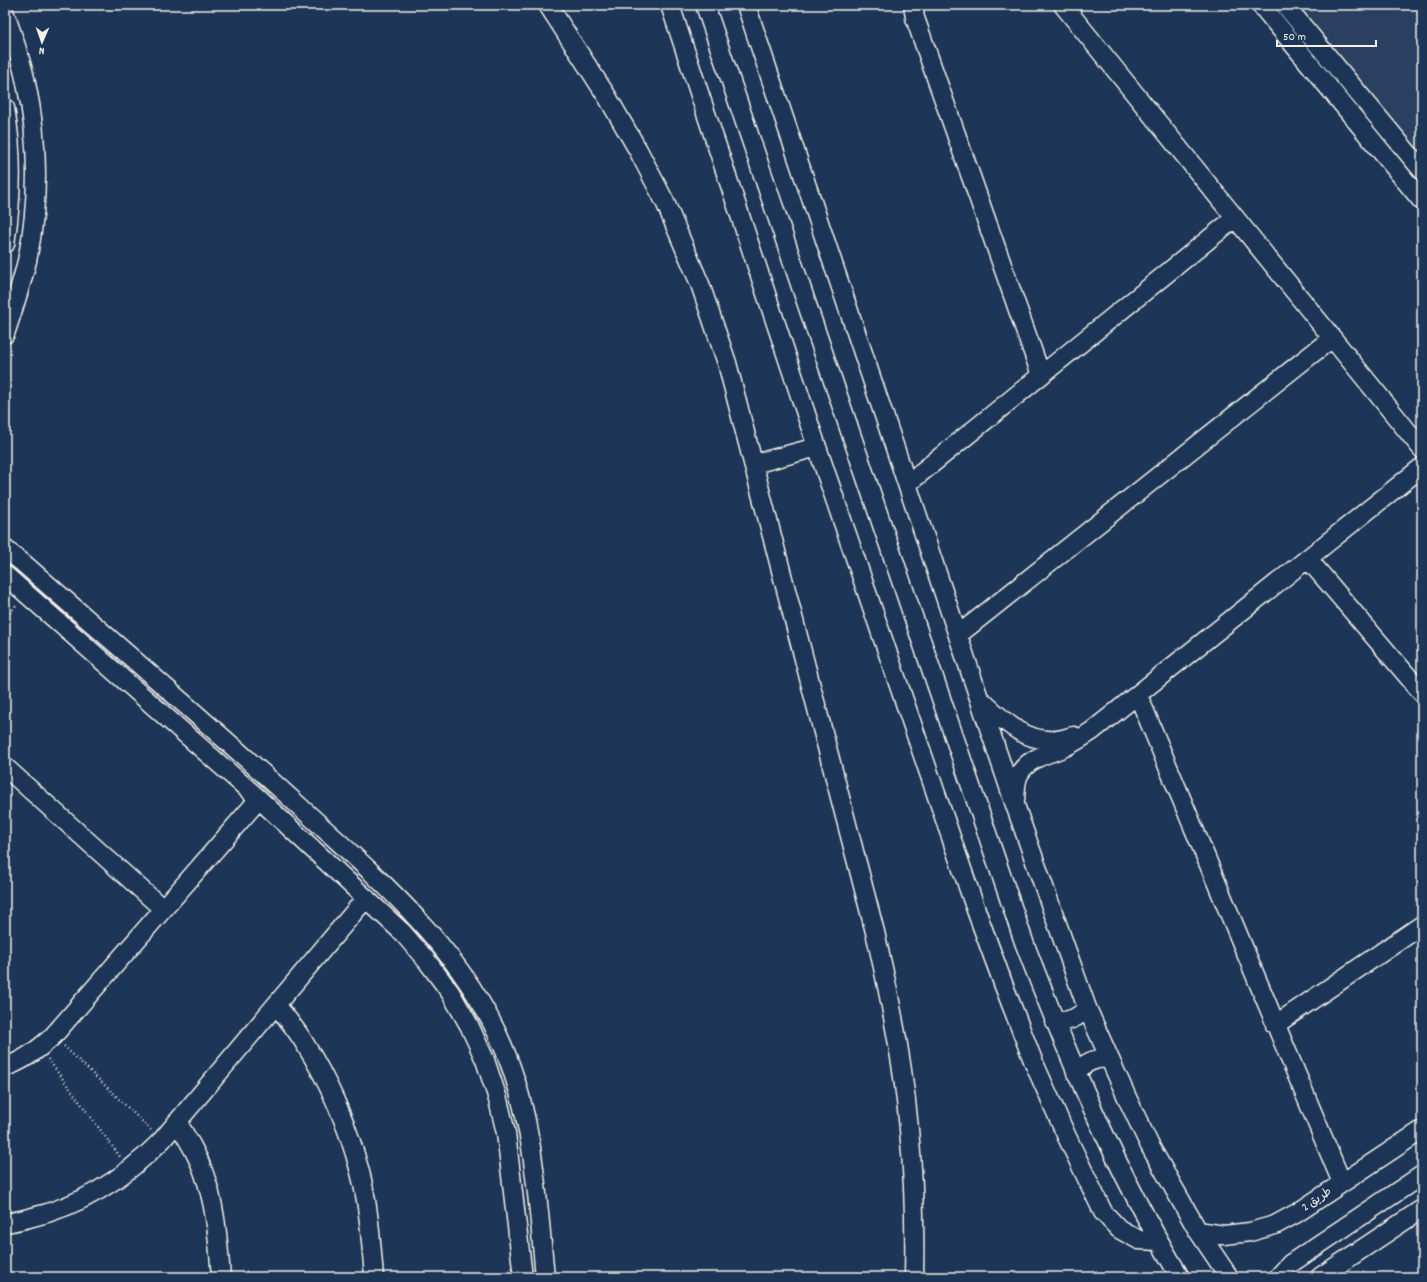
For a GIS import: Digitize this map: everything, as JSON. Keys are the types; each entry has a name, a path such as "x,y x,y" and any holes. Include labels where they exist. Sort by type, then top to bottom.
{"street":[{"path":"548,5 608,98 638,150 668,209 700,284 727,363 872,916 893,1013 905,1094 912,1177 914,1277"},
{"path":"670,5 816,447 976,910 1004,986 1037,1069 1067,1137 1103,1212 1119,1229 1139,1240 1158,1241"},
{"path":"705,5 1021,935 1054,1021 1102,1130 1158,1241 1180,1277"},
{"path":"746,5 1015,805 1087,1008 1150,1146 1198,1231 1229,1277"},
{"path":"913,5 921,33 1041,375"},
{"path":"1063,5 1422,449"},
{"path":"1260,5 1422,201"},
{"path":"1285,5 1422,170"},
{"path":"5,14 17,48 33,118 36,190 33,226 27,262 18,297 5,334"},
{"path":"1319,75 1333,63"},
{"path":"5,108 10,158 10,200 5,244"},
{"path":"907,484 1235,218"},
{"path":"958,636 1332,338"},
{"path":"754,464 816,447"},
{"path":"1015,805 1016,785 1019,773 1027,764 1037,758 1066,747 1092,731 1422,467"},
{"path":"5,549 243,755 375,876 442,946 463,973 482,1003 498,1034 522,1099 534,1167 545,1277"},
{"path":"1308,559 1422,693"},
{"path":"5,575 259,799 366,898 402,932 427,961 450,992 469,1025 485,1060 497,1096 506,1133 523,1277"},
{"path":"1138,695 1342,1183"},
{"path":"980,699 1008,725 1023,734 1039,739 1056,740 1092,731"},
{"path":"5,767 163,909"},
{"path":"5,1067 24,1058 53,1036 259,799"},
{"path":"5,1223 42,1215 73,1204 103,1188 130,1170 162,1140 366,898"},
{"path":"1275,1025 1422,926"},
{"path":"276,1004 308,1050 328,1084 346,1127 360,1173 369,1219 374,1277"},
{"path":"1054,1021 1063,1022 1073,1020 1081,1015 1087,1008"},
{"path":"1076,1073 1082,1066 1090,1061 1099,1058 1109,1058"},
{"path":"177,1122 192,1146 203,1170 211,1195 216,1220 221,1277"},
{"name":"طريق 2","path":"1198,1231 1224,1235 1250,1232 1275,1225 1297,1213 1422,1130"},
{"path":"1278,1277 1290,1264 1422,1175"},
{"path":"1320,1277 1422,1208"},
{"path":"1317,1246 1366,1246"}],"path":[{"path":"53,1036 162,1140"},
{"path":"39,1048 130,1170"}],"shaded area":[{"path":"1271,5 1422,5 1422,186 1317,61"}]}
